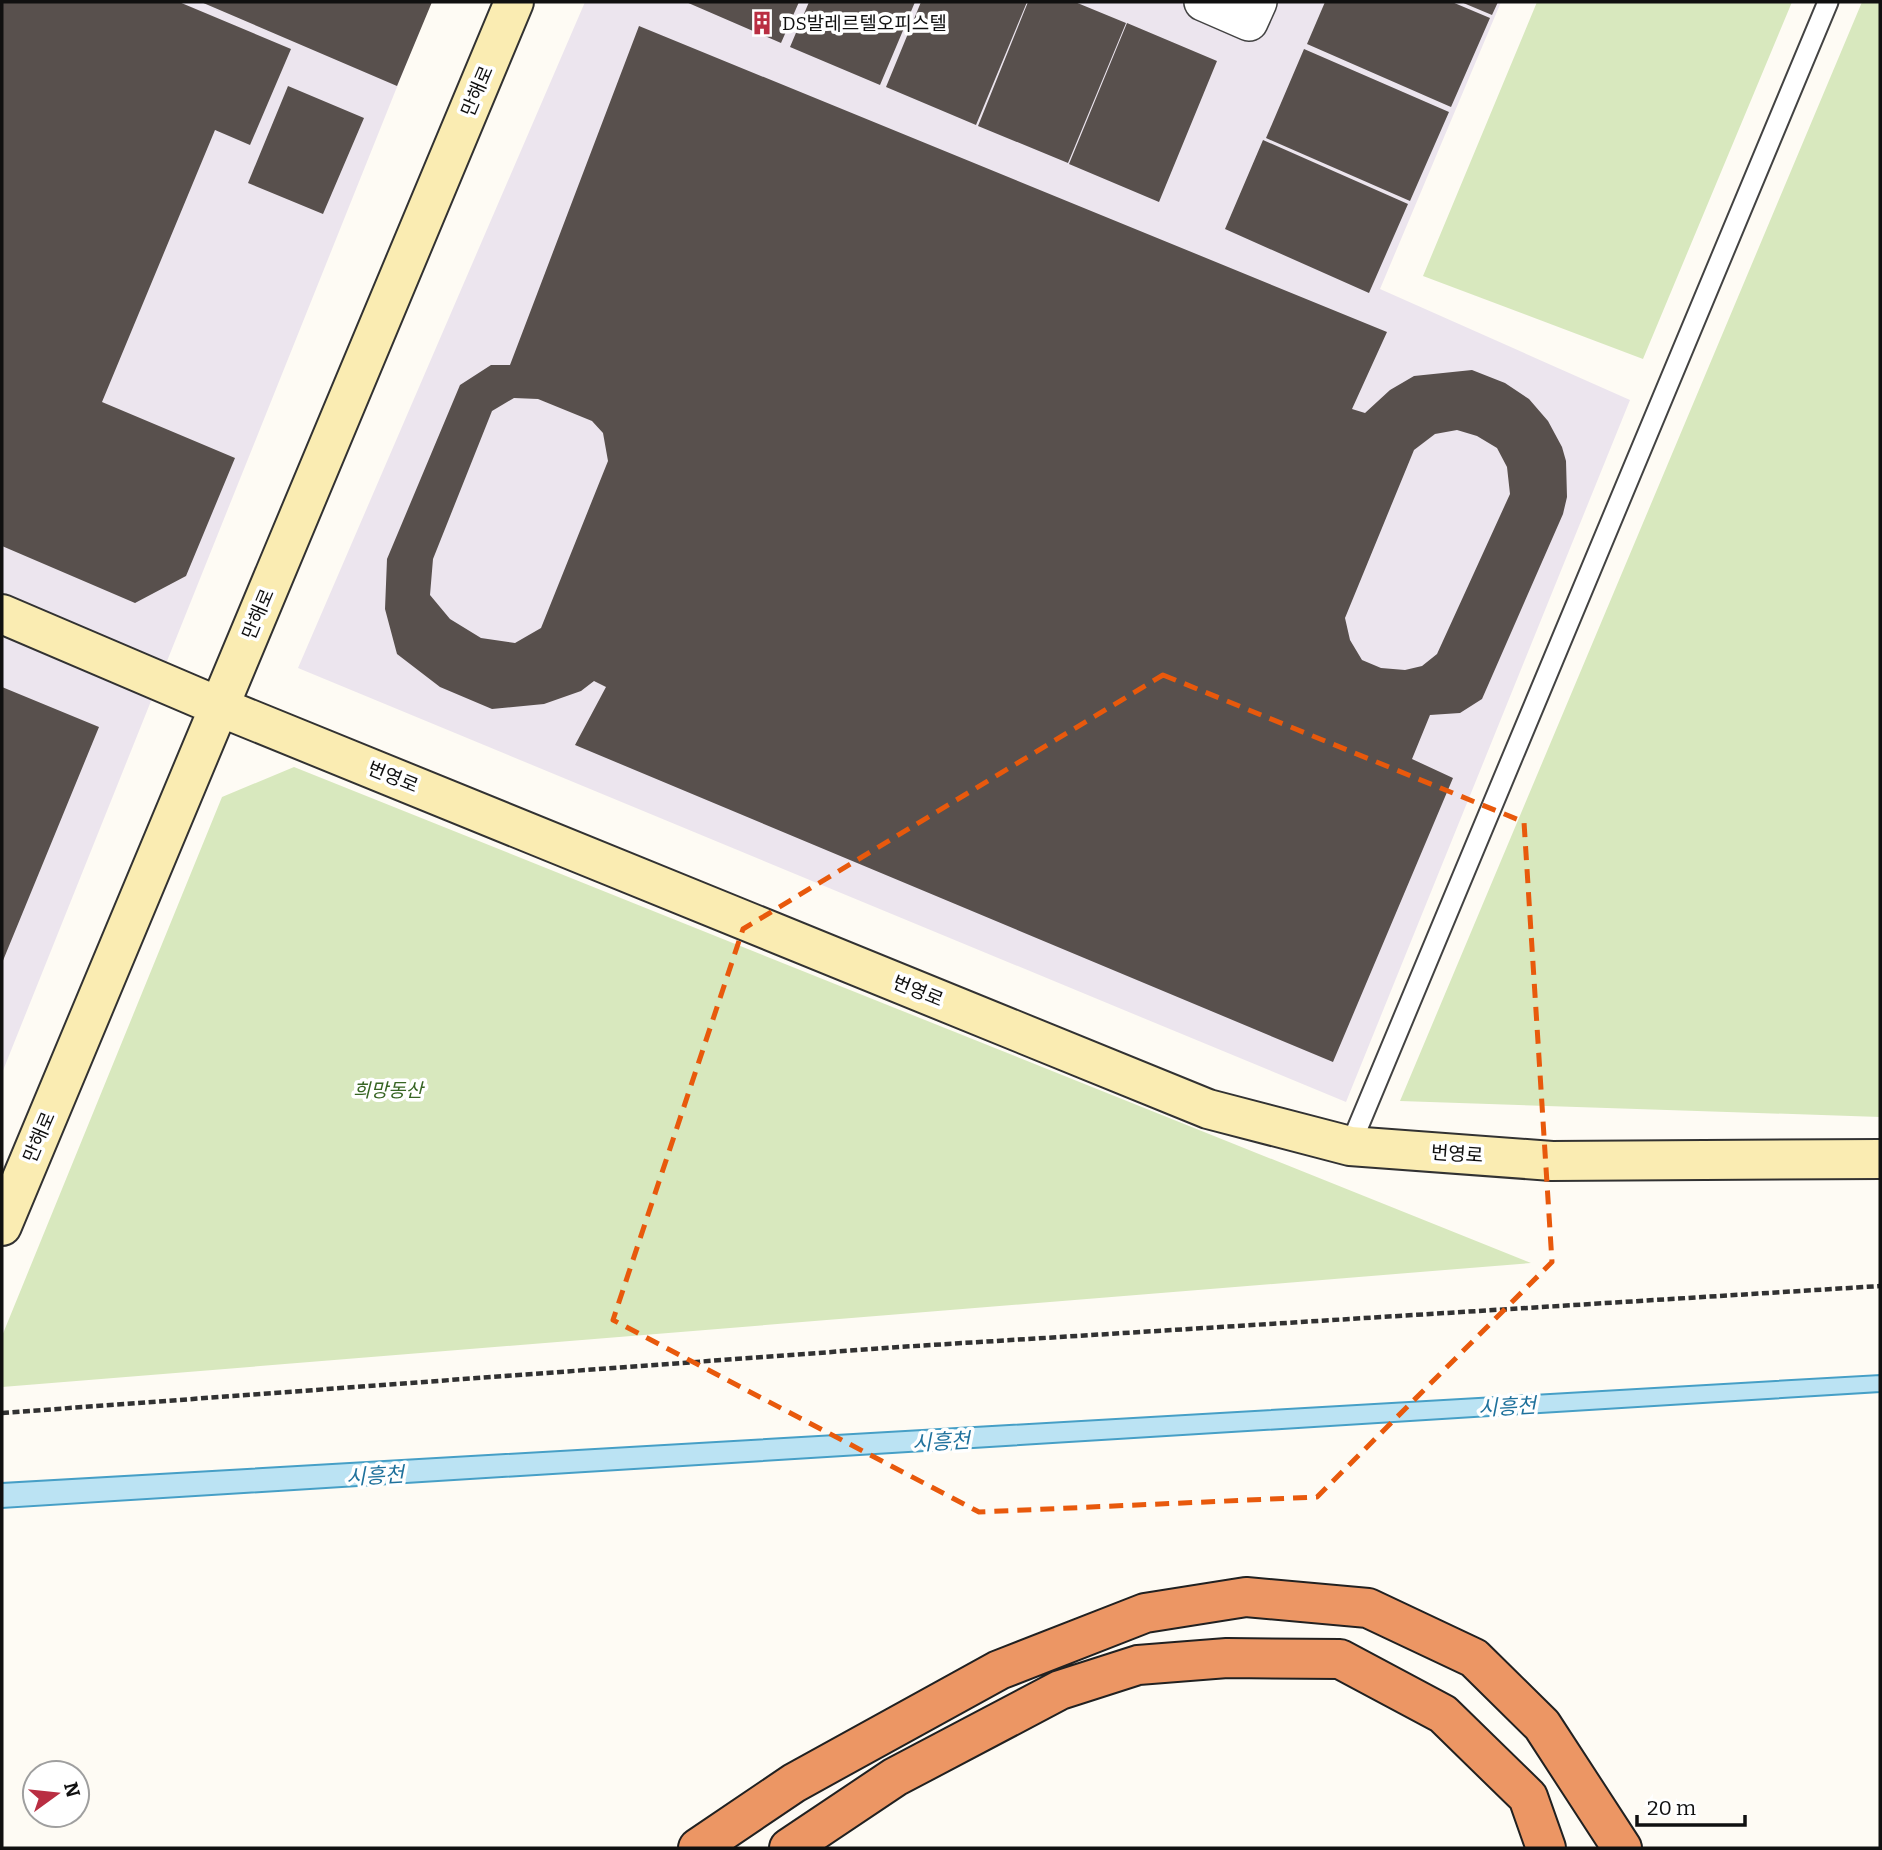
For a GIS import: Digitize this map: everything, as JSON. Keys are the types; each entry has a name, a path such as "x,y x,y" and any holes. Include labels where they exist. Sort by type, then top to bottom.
{"highway":[{"path":"698,1848 794,1783 999,1670 1145,1613 1246,1597 1368,1608 1474,1658 1542,1726 1622,1848"},
{"path":"789,1848 895,1777 1060,1690 1138,1665 1227,1658 1340,1659 1443,1713 1528,1797 1546,1848"}],"street":[{"name":"만해로","path":"2,1226 514,2"},
{"path":"1203,2 1249,22 1258,2"},
{"name":"번영로","path":"2,614 220,707 1208,1109 1350,1146 1552,1161 1880,1159"}],"lane":[{"path":"1350,1146 1828,2"}],"path":[{"path":"2,1413 899,1347 1880,1286"}],"highlighted area":[{"path":"1163,675 1524,822 1552,1262 1317,1497 979,1512 613,1320 743,929"}],"shaded area":[{"path":"2,2 431,2 2,1073"},
{"path":"585,2 1501,2 1380,289 1630,400 1346,1102 298,668"}],"green space":[{"path":"1537,2 1792,2 1643,359 1423,276"},
{"path":"1862,2 1880,2 1880,1117 1400,1101"},
{"name":"희망동산","path":"294,767 1531,1263 2,1387 2,1336 222,797"}],"water":[{"name":"시흥천","path":"1880,1375 1880,1392 2,1508 2,1483"}],"building":[{"path":"2,2 179,2 291,49 250,145 215,130 102,402 235,458 186,576 135,603 2,546"},
{"path":"201,2 432,2 397,86"},
{"name":"DS발레르텔오피스텔","path":"686,2 799,2 781,43"},
{"path":"809,2 915,2 880,85 790,47"},
{"path":"921,2 1027,2 976,125 886,87"},
{"path":"1028,2 1075,2 1126,23 1068,163 978,126"},
{"path":"1325,2 1452,2 1490,18 1451,107 1307,44"},
{"path":"1461,2 1498,2 1492,15"},
{"path":"1127,23 1217,61 1159,202 1069,164"},
{"path":"639,26 1387,332 1352,409 1365,413 1390,390 1414,376 1472,370 1505,383 1529,399 1548,421 1562,447 1566,461 1567,497 1563,514 1482,699 1460,713 1430,715 1412,759 1453,778 1333,1062 575,745 606,687 594,681 581,691 544,704 492,709 440,687 397,654 385,609 387,559 460,385 491,365 510,365","holes":["514,398 538,399 592,421 603,433 608,461 541,628 515,643 481,638 450,619 430,595 433,559 492,411","1457,430 1477,436 1497,448 1507,467 1510,494 1437,654 1422,666 1405,670 1381,668 1362,660 1350,640 1345,618 1414,450 1435,434"]},
{"path":"1304,49 1449,112 1410,201 1266,138"},
{"path":"288,86 364,118 323,214 248,183"},
{"path":"1263,140 1408,204 1369,293 1225,229"},
{"path":"2,687 99,727 2,963"}],"place":[{"name":"DS발레르텔오피스텔","path":"762,23"}]}
